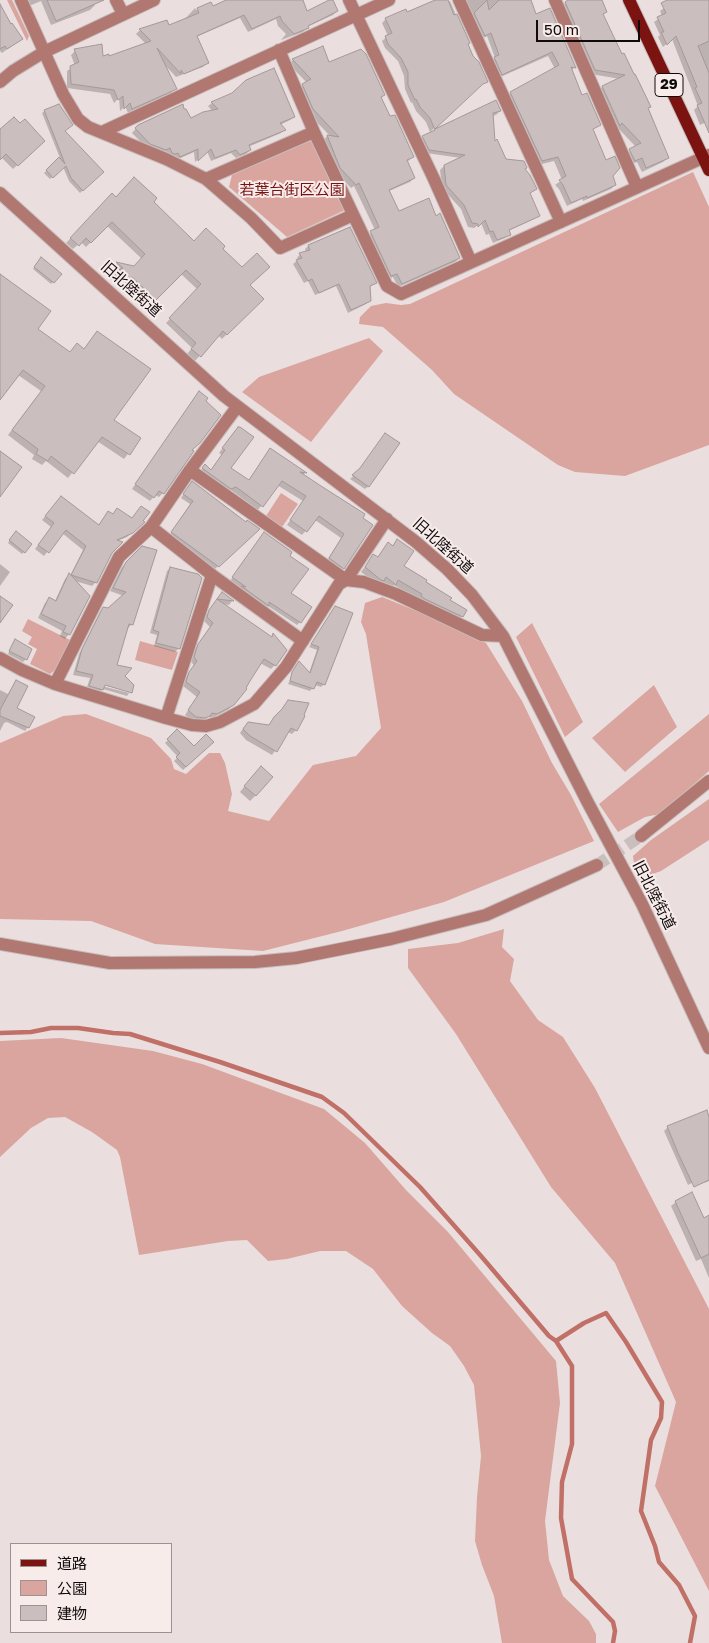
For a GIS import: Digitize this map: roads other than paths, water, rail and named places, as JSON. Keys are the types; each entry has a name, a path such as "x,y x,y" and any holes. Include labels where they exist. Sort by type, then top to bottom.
{"main road":[{"name":"29","path":"629,0 706,156 709,170"}],"street":[{"path":"21,0 63,94 78,119 88,126 166,159 206,180 251,218 280,248 353,214"},
{"path":"116,0 123,14"},
{"path":"0,82 13,71 44,52 154,0"},
{"path":"350,0 471,262"},
{"path":"102,132 389,0"},
{"path":"459,0 561,222"},
{"path":"555,0 637,187"},
{"path":"279,50 314,132 386,286 401,294 706,156"},
{"path":"206,180 314,132"},
{"name":"旧北陸街道","path":"0,193 237,407 416,542 447,569 472,595 503,636 642,904 709,1048"},
{"path":"55,684 119,557 151,528 190,470 237,407"},
{"path":"190,470 346,580 364,582 396,594 482,634 503,636"},
{"path":"0,658 55,684 166,718 192,725 206,726 220,722 254,704 286,667 338,584 346,580 387,519"},
{"path":"151,528 303,642"},
{"path":"166,718 212,575"},
{"path":"641,836 709,781"},
{"path":"0,944 110,962 255,962 296,958 391,939 486,915 597,865"}],"waterway":[{"path":"0,1033 31,1032 51,1028 78,1028 130,1034 322,1097 344,1113 420,1187 549,1336 556,1341 584,1323 606,1313 662,1402 661,1418 651,1440 641,1511 655,1546 659,1562 679,1585 695,1616 690,1643"},
{"path":"556,1341 572,1366 572,1444 562,1482 561,1518 572,1579 613,1622 615,1631 613,1643"}],"tunnel":[{"path":"597,865 641,836"}],"park label":[{"name":"若葉台街区公園","path":"292,190"}]}
